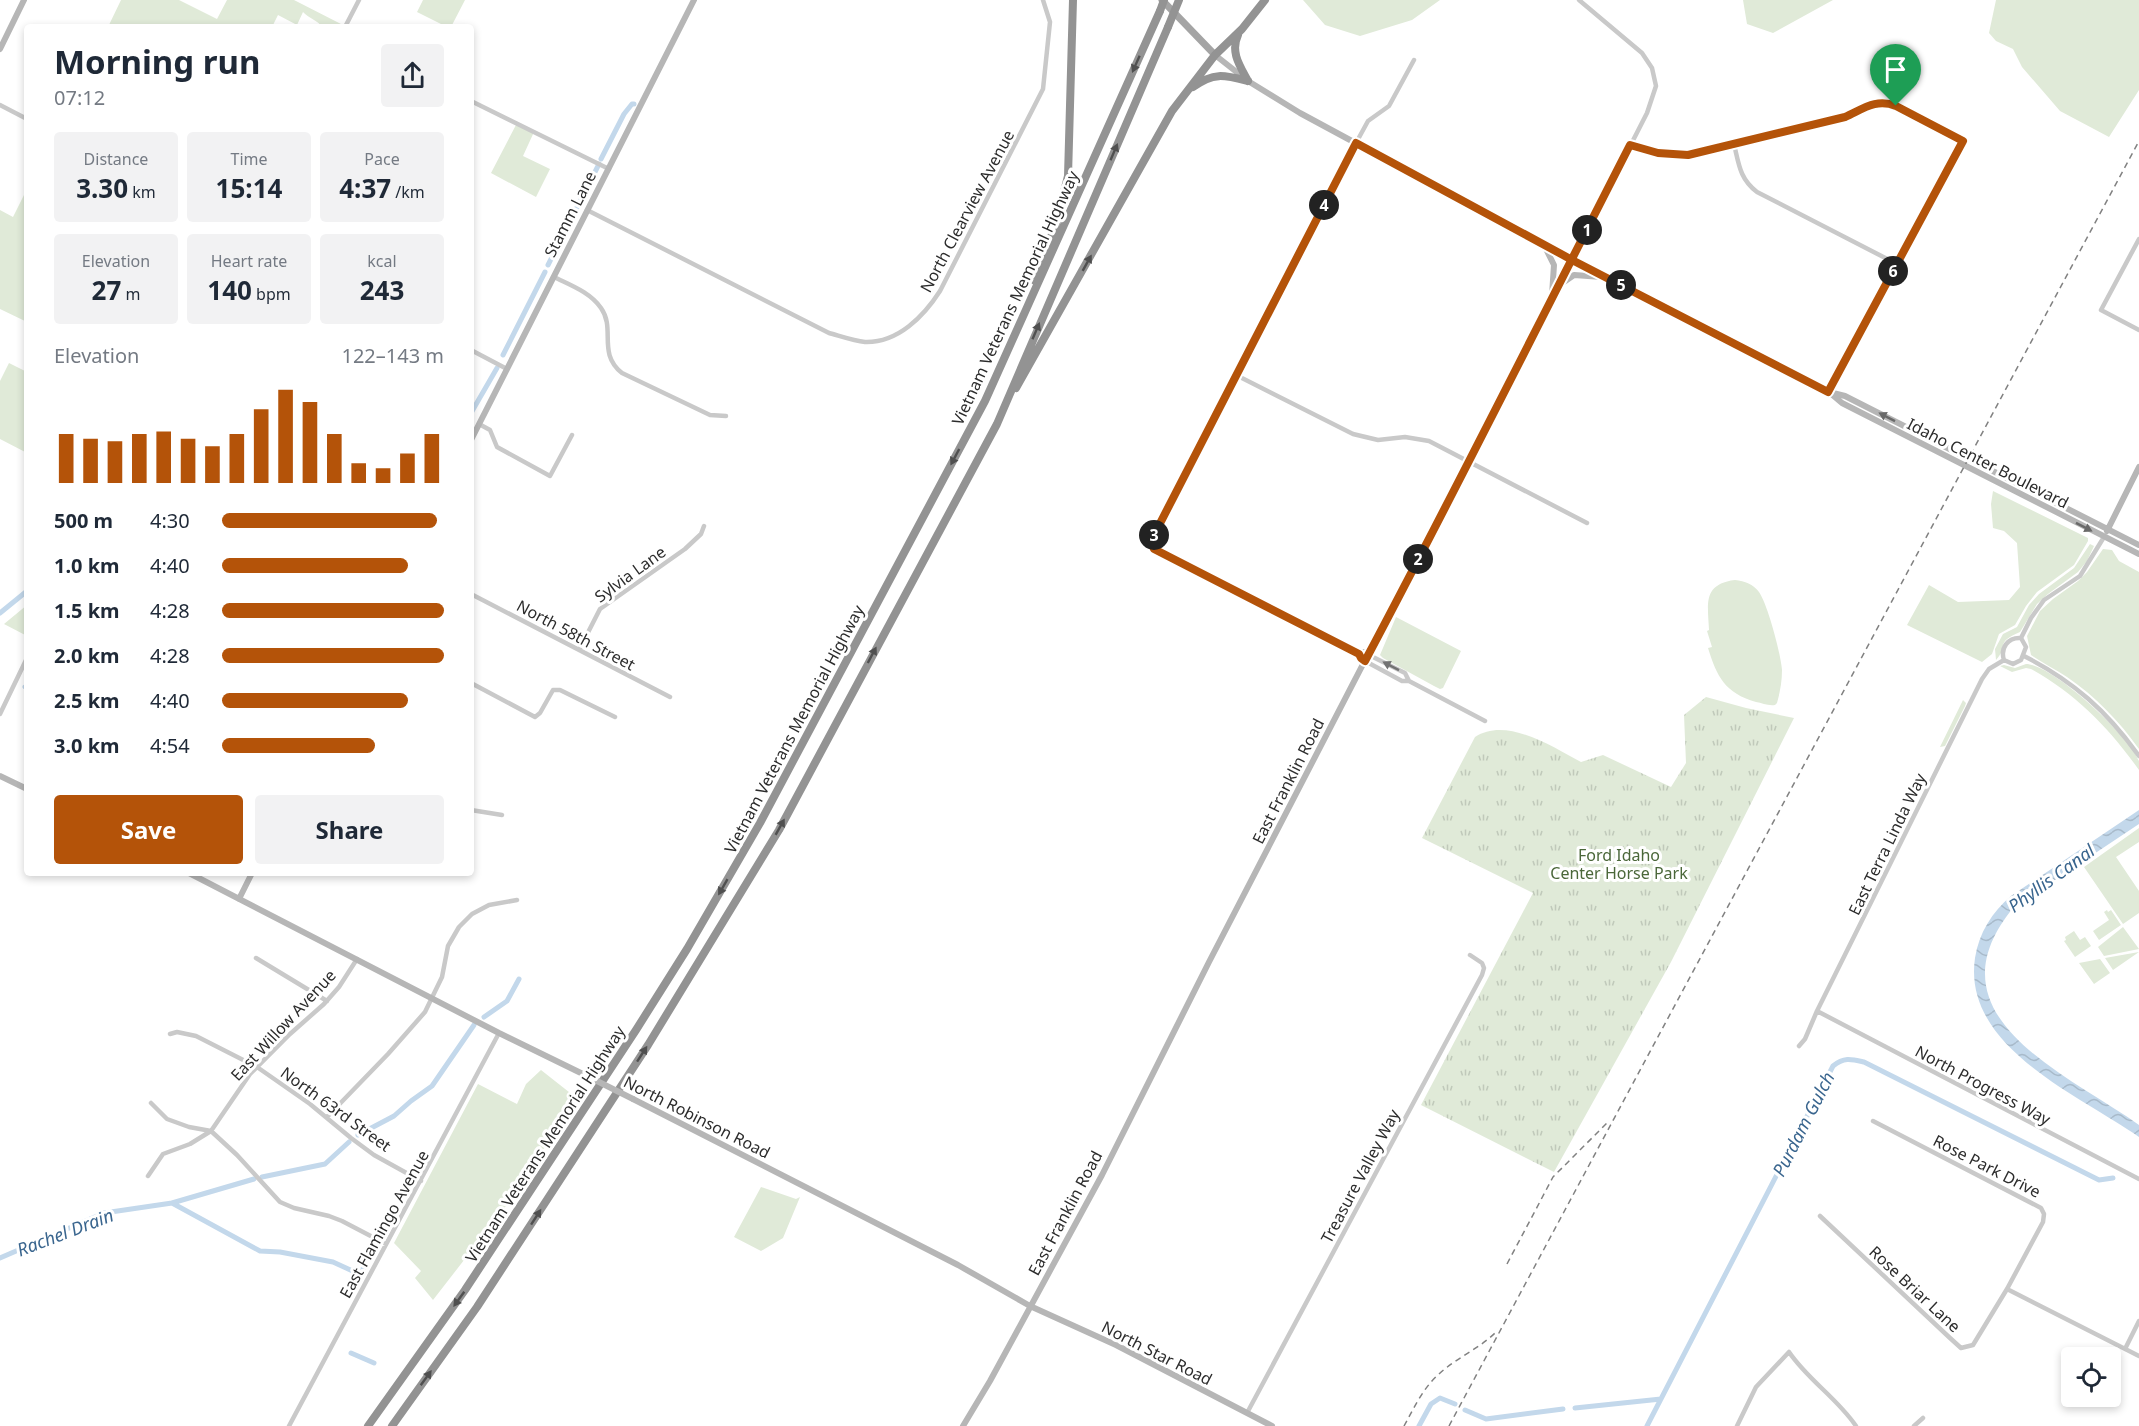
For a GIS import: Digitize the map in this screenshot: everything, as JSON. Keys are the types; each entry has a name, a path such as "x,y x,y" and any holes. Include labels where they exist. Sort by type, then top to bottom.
{"highway":[{"path":"1027,310 1057,220 1068,176 1073,0"},
{"name":"Vietnam Veterans Memorial Highway","path":"368,1426 465,1290 636,1029 687,949 760,823 985,401 1163,0"},
{"name":"Vietnam Veterans Memorial Highway","path":"392,1426 477,1307 648,1045 779,830 996,424 1179,0"},
{"path":"996,424 1143,161 1186,92 1215,55 1242,29 1265,0"},
{"path":"1242,29 1234,51 1248,81"},
{"path":"1186,92 1204,79 1214,76 1227,76 1248,81"}],"main road":[{"path":"0,49 24,0"},
{"name":"Stamm Lane","path":"474,435 694,0"},
{"path":"1163,0 1215,55"},
{"name":"Idaho Center Boulevard","path":"1215,55 1282,104 1543,245 1828,392 1862,414 2139,554"},
{"path":"1356,143 1153,537 1152,545 1158,552 1359,654 1364,652 1367,658"},
{"path":"1543,245 1554,265 1552,298"},
{"name":"East Franklin Road","path":"963,1426 990,1381 1102,1175 1209,962 1572,260"},
{"path":"1558,286 1574,275 1606,277"},
{"name":"Idaho Center Boulevard","path":"1828,392 1845,396 2139,545"},
{"path":"2104,537 2139,467"},
{"path":"0,776 24,788"},
{"name":"North Robinson Road","path":"195,876 949,1261 1030,1306"},
{"path":"239,898 250,876"},
{"name":"North Star Road","path":"1030,1306 1116,1346 1272,1426"}],"street":[{"path":"347,24 359,0"},
{"name":"North Clearview Avenue","path":"587,210 829,333 865,342 879,340 903,331 932,304 940,291 1043,89 1050,22 1043,0"},
{"name":"East Franklin Road","path":"1572,260 1647,113 1656,86 1652,68 1642,54 1580,0"},
{"path":"1356,143 1368,121 1389,106 1414,60"},
{"path":"474,102 609,169"},
{"path":"1630,145 1648,151 1688,155 1845,117 1868,105 1882,102 1896,106 1963,141 1828,392"},
{"path":"0,105 24,117"},
{"path":"1734,144 1741,174 1746,184 1757,192 1897,264"},
{"path":"2139,239 2101,310 2139,330"},
{"path":"554,277 590,296 600,306 606,323 608,353 617,369 710,415 726,416"},
{"path":"474,352 507,369"},
{"path":"1236,375 1353,434 1378,440 1405,437 1421,439 1469,461 1587,523"},
{"path":"480,424 490,430 497,447 550,476 572,435"},
{"name":"Sylvia Lane","path":"579,650 600,609 685,549 701,534 704,526"},
{"path":"2021,638 2031,618 2044,600 2080,576 2104,537"},
{"name":"North 58th Street","path":"474,596 670,697"},
{"path":"2021,638 2026,647 2024,657 2013,664 2004,660 2003,650 2008,641 2021,638"},
{"path":"2024,657 2052,672 2091,699 2122,733 2139,756"},
{"path":"1367,658 1405,673 1409,681 1485,721"},
{"name":"East Terra Linda Way","path":"1799,1046 1805,1039 1982,679 1989,669 2004,660"},
{"path":"0,714 24,664"},
{"path":"474,684 535,717 540,713 553,690 560,690 615,717"},
{"path":"474,810 502,815"},
{"path":"327,1117 425,1012 442,977 448,946 459,927 472,914 489,904 518,900"},
{"name":"Treasure Valley Way","path":"1247,1413 1482,975 1484,968 1482,963 1470,956"},
{"path":"256,958 327,1001"},
{"name":"East Willow Avenue","path":"148,1176 163,1154 211,1131 250,1074 327,1001 357,959"},
{"name":"North Progress Way","path":"1817,1011 2139,1179"},
{"name":"North 63rd Street","path":"170,1034 177,1032 196,1036 257,1067 327,1117 374,1155 421,1181"},
{"name":"East Flamingo Avenue","path":"289,1426 499,1033"},
{"path":"151,1103 167,1119 189,1127 211,1131 237,1155 280,1202 342,1221 386,1245"},
{"name":"Rose Park Drive","path":"1873,1121 2041,1208 2044,1214 2043,1222 2007,1289"},
{"name":"Rose Briar Lane","path":"1820,1216 1961,1348 1973,1345 2007,1289"},
{"path":"2007,1289 2139,1356"},
{"path":"2125,1349 2139,1321"},
{"path":"1737,1426 1756,1387 1789,1352 1799,1367 1845,1409 1856,1426"},
{"path":"1914,1426 1923,1418"}],"green space":[{"path":"121,0 179,0 217,19 227,0 294,0 341,24 319,24 303,12 297,24 278,15 274,24 109,24"},
{"path":"423,0 465,0 453,24 441,24 417,12"},
{"path":"1303,0 1440,0 1412,20 1360,36 1325,25"},
{"path":"1743,0 1833,0 1773,33 1747,24"},
{"path":"1996,0 2139,0 2139,90 2109,137 2060,111 2022,67 2013,49 1996,41 1989,33"},
{"path":"517,123 534,132 523,156 550,169 536,197 491,173"},
{"path":"24,195 24,321 0,309 0,210 13,217"},
{"path":"9,363 24,370 24,451 0,439 0,381"},
{"path":"1993,491 2088,538 2088,541 2074,565 2037,592 2015,625 1999,634 1992,654 1982,662 1907,625 1929,585 1958,602 2009,600 2020,587 2017,543 2004,531 1993,528 1991,504"},
{"path":"2090,544 2094,546 2087,561 2078,572 2037,604 2020,632 2004,642 2002,651 1996,660 1995,649 2003,634 2017,627 2029,605 2039,594 2074,568"},
{"path":"2103,549 2112,550 2119,561 2139,572 2139,749 2115,719 2087,692 2031,655 2027,636 2040,611 2078,581"},
{"path":"1735,580 1748,583 1757,589 1770,618 1782,670 1780,691 1775,705 1756,702 1730,689 1719,675 1708,648 1712,647 1707,631 1709,630 1709,597 1717,586"},
{"path":"24,607 24,634 4,624"},
{"path":"1396,617 1461,651 1443,688 1434,686 1380,655"},
{"path":"2026,664 2038,667 2071,688 2106,719 2132,749 2139,761 2139,770 2104,726 2063,689 2031,669 2012,672 2000,666 2015,668"},
{"name":"Ford Idaho Center Horse Park","path":"1706,697 1794,718 1671,962 1554,1172 1421,1105 1533,893 1422,838 1475,737 1487,731 1501,730 1529,736 1581,762 1603,755 1671,787 1686,763 1684,715"},
{"path":"1963,700 1966,703 1965,706 1945,746 1940,747"},
{"path":"2139,828 2139,842 2116,857 2139,891 2139,913 2123,924 2084,867"},
{"path":"2107,910 2108,912 2111,910 2121,925 2099,940 2093,931 2109,920 2104,912"},
{"path":"2123,927 2139,949 2104,956 2098,947"},
{"path":"2074,931 2080,940 2085,937 2091,946 2075,957 2064,941 2065,937"},
{"path":"2139,952 2113,970 2105,958"},
{"path":"2100,959 2110,973 2094,984 2079,963"},
{"path":"541,1070 574,1096 554,1123 559,1126 506,1206 433,1300 415,1278 421,1271 394,1243 478,1084 517,1104 526,1084"},
{"path":"761,1187 796,1199 800,1197 783,1238 761,1251 734,1237"}],"water":[{"name":"Phyllis Canal","path":"2139,810 2139,824 2013,908 1990,946 1985,980 1995,1010 2016,1038 2044,1062 2139,1125 2139,1137 2057,1085 2005,1043 1987,1018 1976,990 1975,958 1987,924 2011,896"}],"waterway":[{"path":"601,159 624,114 634,104"},
{"path":"548,265 599,164"},
{"path":"503,355 545,272"},
{"path":"474,408 497,368"},
{"path":"0,613 24,593"},
{"path":"484,1017 507,1001 519,979"},
{"path":"358,1135 394,1116 432,1086 474,1025"},
{"name":"Purdam Gulch","path":"1647,1426 1833,1066 1837,1063 1848,1060 1864,1062 2099,1180 2113,1178"},
{"path":"262,1177 325,1164 349,1142"},
{"path":"172,1203 254,1179"},
{"name":"Rachel Drain","path":"0,1258 104,1213 172,1203 260,1251 280,1252 333,1262 357,1273 364,1268"},
{"name":"Rachel Drain","path":"351,1353 374,1363"},
{"path":"1419,1426 1431,1404 1440,1398 1455,1404"},
{"path":"1575,1408 1661,1399"},
{"path":"1465,1410 1486,1419 1563,1409"}],"railway":[{"path":"1449,1426 2139,141"},
{"path":"1507,1264 1553,1177 1608,1122"},
{"path":"1404,1426 1419,1398 1433,1380 1496,1332"}],"route":[{"path":"1896,106 1882,102 1868,105 1845,117 1688,155 1658,153 1630,145 1572,260 1540,320 1473,453 1365,661 1359,654 1154,549 1153,537 1356,143 1572,260 1828,392 1963,141 1896,106"}]}
